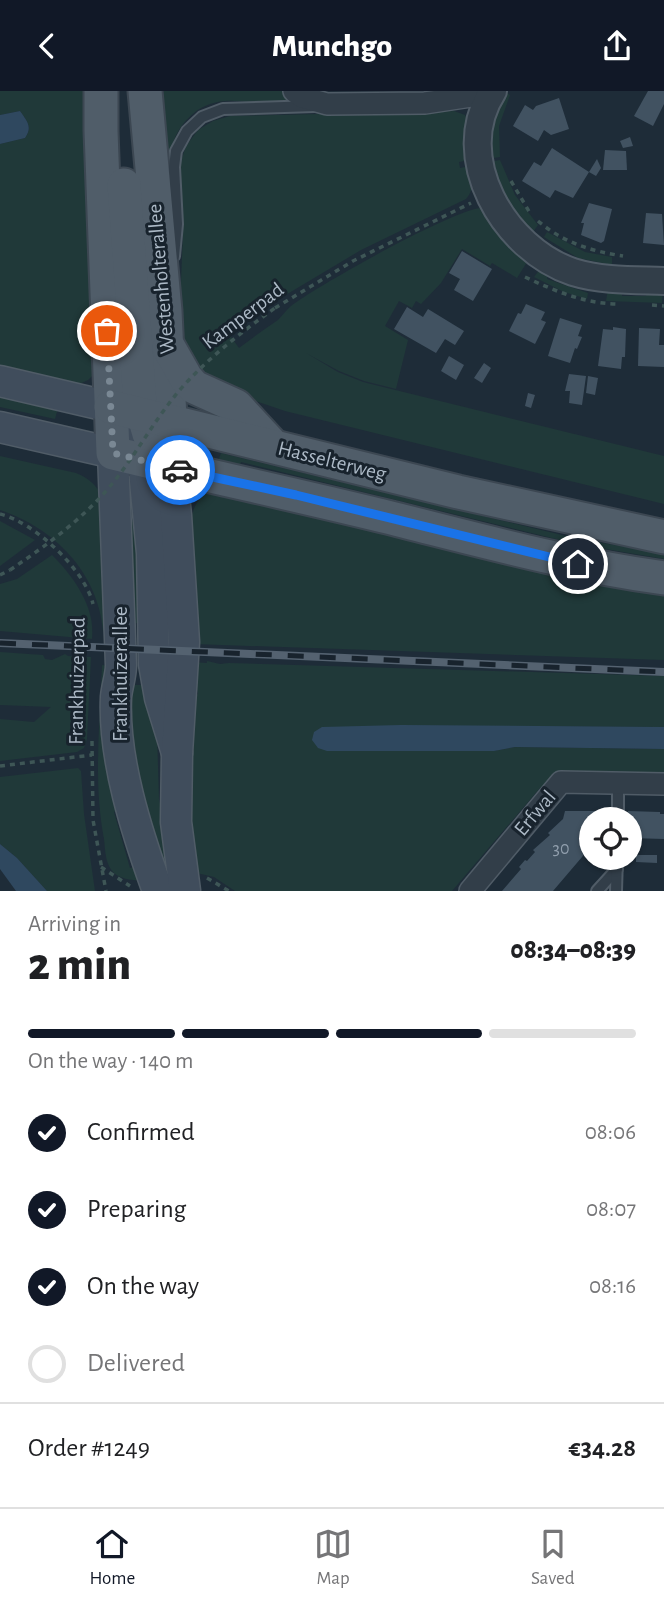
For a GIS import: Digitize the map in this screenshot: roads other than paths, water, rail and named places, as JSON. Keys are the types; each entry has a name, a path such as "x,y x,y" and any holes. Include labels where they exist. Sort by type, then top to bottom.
{"main road":[{"name":"Westenholterallee","path":"101,91 101,144 141,414 142,460"},
{"path":"108,91 119,116 141,414"},
{"name":"Westenholterallee","path":"142,460 141,414 167,346 145,91"},
{"path":"167,346 194,387 236,406 273,446"},
{"name":"Hasselterweg","path":"0,381 472,495 664,537"},
{"name":"Hasselterweg","path":"0,427 604,570 664,579"},
{"path":"142,460 176,515 184,642 176,822 180,873 185,891"},
{"name":"Frankhuizerallee","path":"142,460 116,697 122,764 141,840 146,890"}],"street":[{"path":"294,91 302,97 327,104 425,103 492,92"},
{"path":"492,92 478,123 476,147 481,174 499,185 518,235 551,261 571,271 593,277 664,281"},
{"name":"Erfwal","path":"470,891 561,782 664,783"}],"lane":[{"path":"380,103 399,91"},
{"path":"165,311 177,224 174,167 176,151 187,131 202,117 223,109 307,108 327,104"},
{"path":"618,783 618,807"},
{"path":"597,891 612,870"},
{"path":"616,891 617,870"}],"water":[{"path":"20,111 28,124 29,131 25,138 0,144 0,115"},
{"path":"322,727 664,727 664,749 515,747 494,751 327,751 318,748 312,740 314,732"},
{"path":"0,844 17,858 47,891 16,891 0,869"}],"railway":[{"path":"0,643 664,672"}]}
